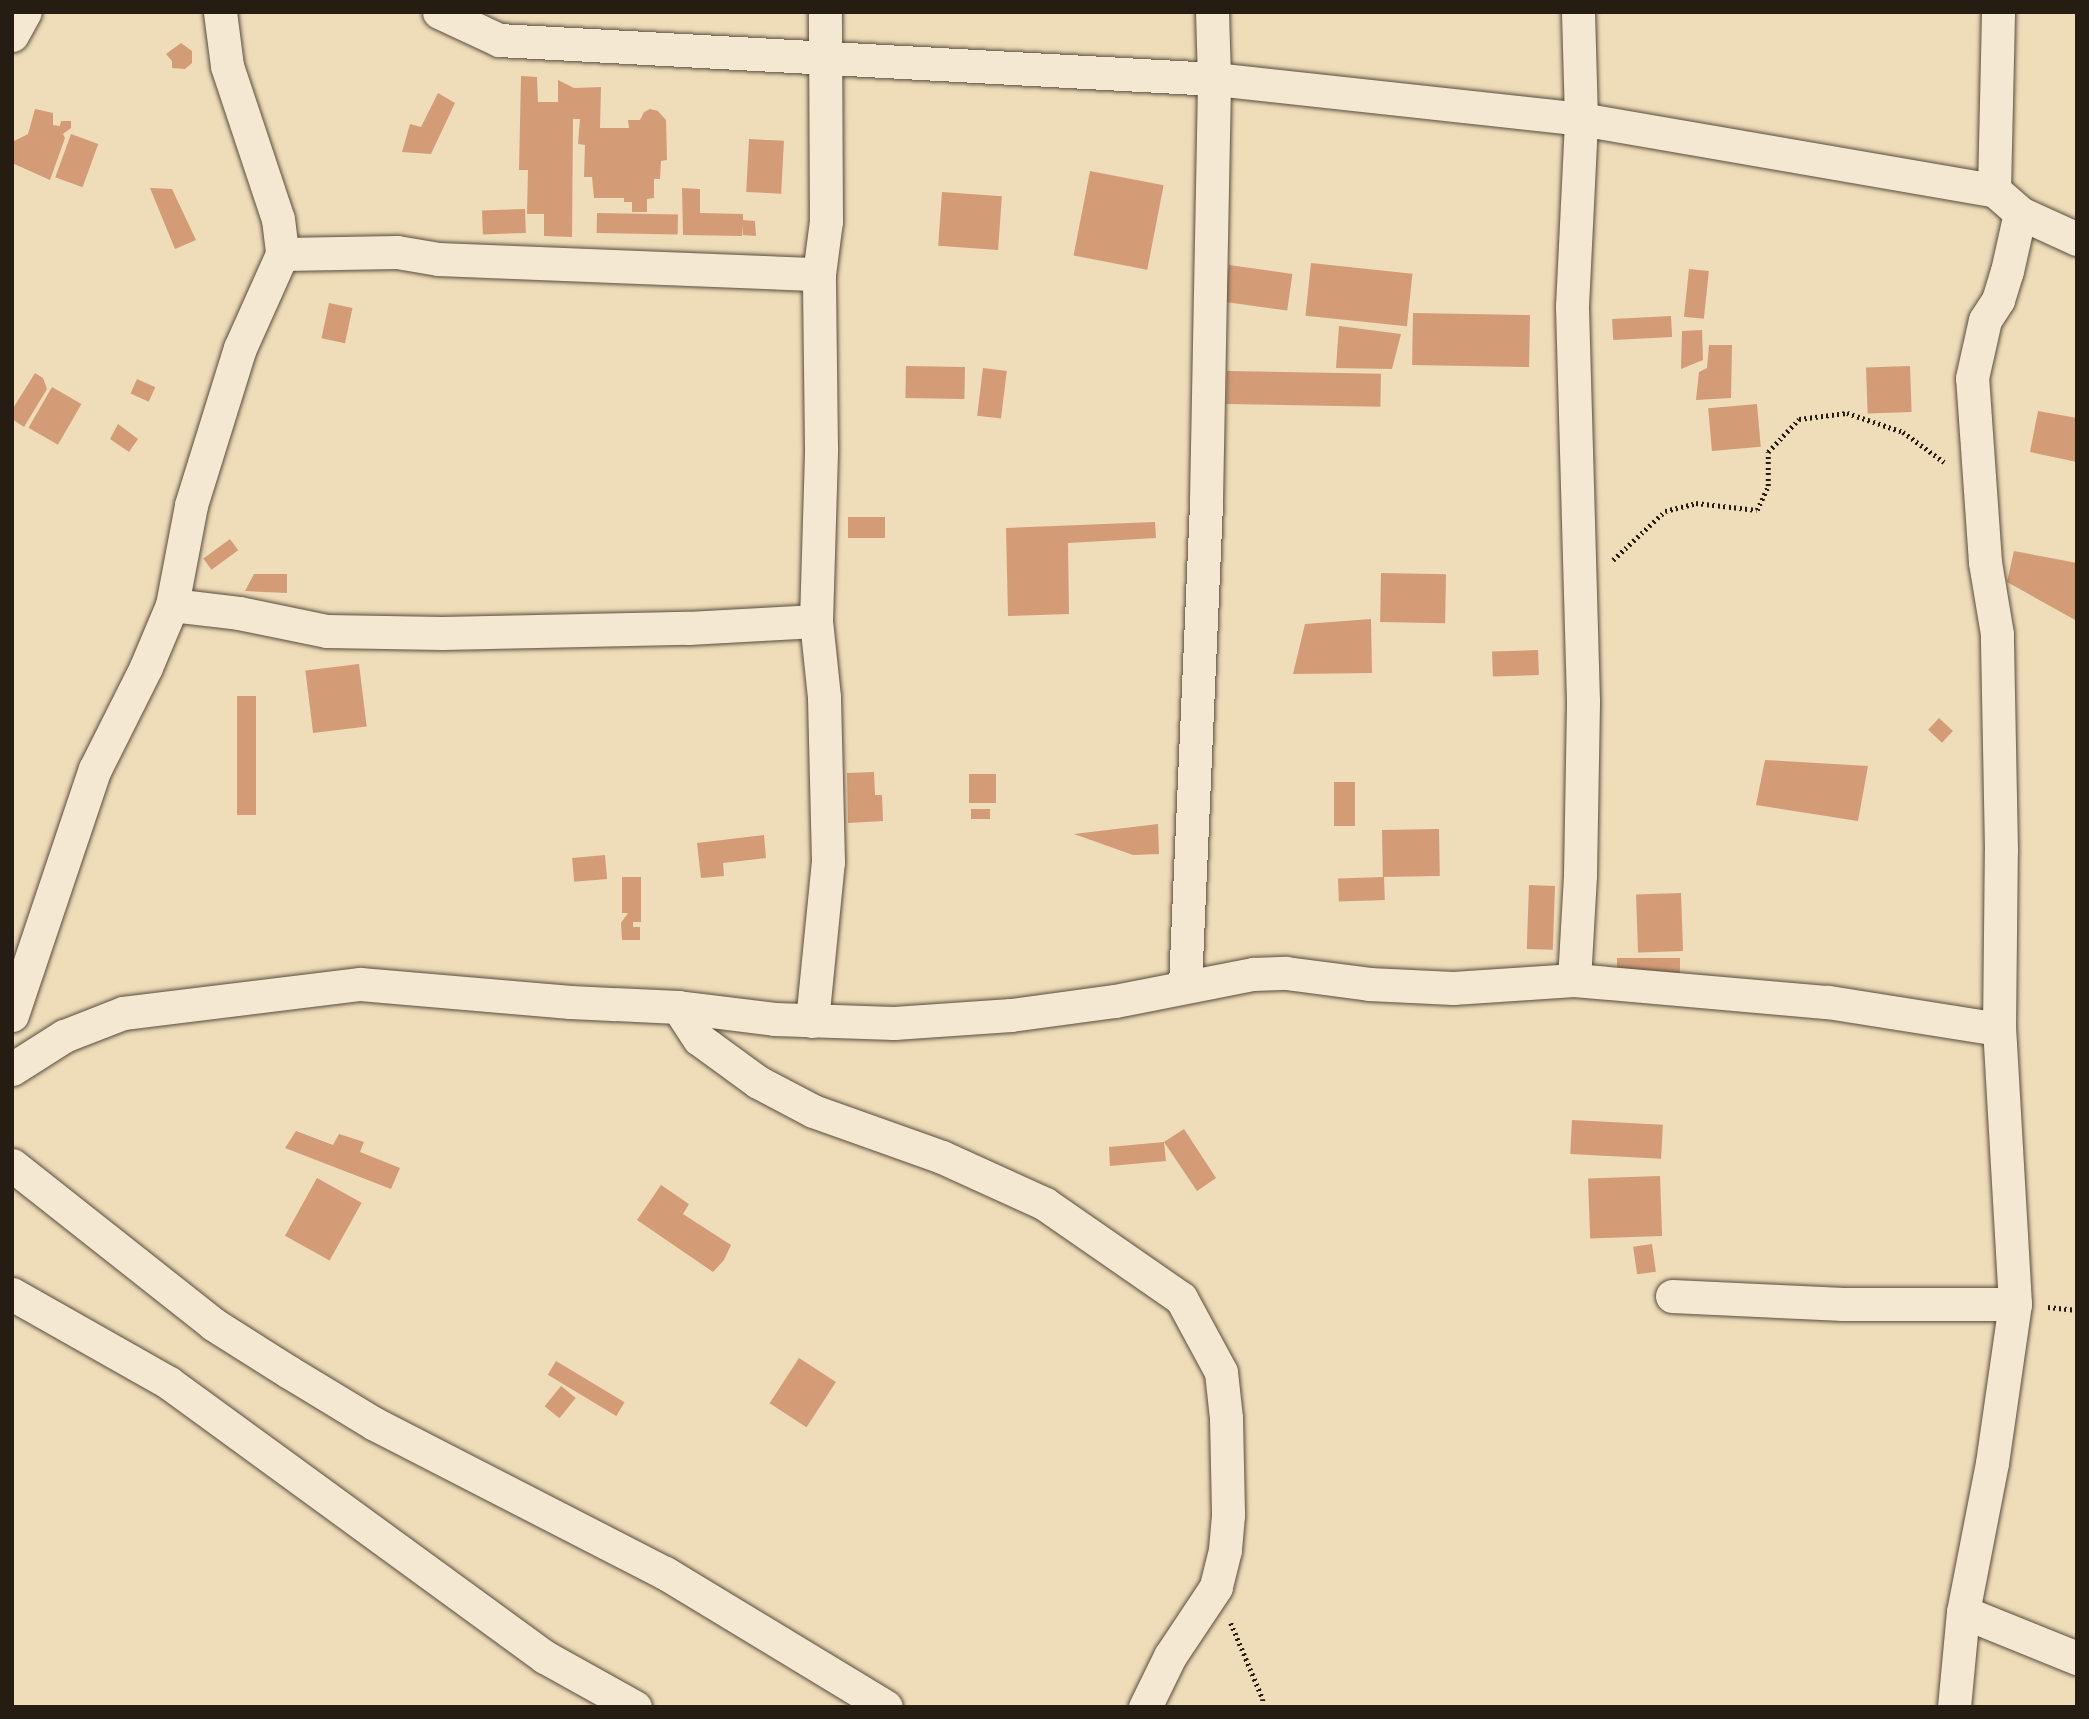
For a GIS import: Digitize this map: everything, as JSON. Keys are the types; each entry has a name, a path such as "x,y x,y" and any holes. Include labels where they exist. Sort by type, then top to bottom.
{"street":[{"path":"12,36 25,12"},
{"path":"12,1015 95,769 146,667 172,606 191,505 240,348 282,254 278,219 227,66 220,12"},
{"path":"439,12 499,40 823,60 1214,79 1581,119 1994,190 2020,213 2077,239"},
{"path":"812,1021 828,862 824,696 816,621 821,448 819,274 826,221 823,60 825,12"},
{"path":"1185,985 1206,499 1214,79 1212,12"},
{"path":"1574,980 1580,875 1583,688 1572,306 1581,119 1578,12"},
{"path":"1994,190 1998,12"},
{"path":"1954,1707 1963,1612 1992,1463 2015,1304 1999,1029 1997,634 1985,562 1972,377 1985,320 1998,300 2007,271 2020,213"},
{"path":"282,254 397,252 438,259 819,274"},
{"path":"172,606 239,613 327,631 591,630 816,621"},
{"path":"12,1069 64,1036 123,1013 360,984 569,1002 678,1007 812,1021 894,1023 998,1016 1115,1001 1185,985 1253,974 1286,974 1369,984 1453,988 1574,980 1828,1002 1999,1029"},
{"path":"678,1007 699,1039 758,1082 813,1111 942,1157 1045,1204 1181,1298 1221,1371 1226,1419 1228,1515 1216,1587 1170,1656 1145,1707"},
{"path":"12,1165 213,1324 289,1372 375,1424 665,1573 886,1707"},
{"path":"12,1294 169,1383 545,1657 635,1707"},
{"path":"1672,1297 1843,1304 2015,1304"},
{"path":"1963,1612 2077,1658"}],"path":[{"path":"1607,564 1665,510 1696,503 1741,510 1757,509 1768,486 1769,452 1799,419 1847,413 1903,432 1943,461 1982,509"},
{"path":"1216,1587 1263,1699 1263,1707"}],"building":[{"path":"181,43 192,51 192,63 185,69 172,68 172,61 166,54"},
{"path":"521,76 537,77 538,102 558,102 558,80 574,88 601,87 600,128 629,128 628,120 640,120 644,112 650,109 658,111 666,120 667,160 661,161 660,179 654,179 654,198 647,199 647,212 632,212 632,202 624,202 624,198 594,198 592,177 584,177 585,145 578,144 580,119 573,119 572,237 544,236 544,214 527,214 528,170 519,170"},
{"path":"438,93 455,103 431,154 402,152 410,124 421,127"},
{"path":"35,109 53,113 53,125 60,126 61,121 71,121 71,128 63,134 65,138 50,180 12,163 12,142 28,134"},
{"path":"71,134 98,144 83,187 55,177"},
{"path":"749,139 784,141 781,194 746,192"},
{"path":"1090,171 1164,185 1147,270 1074,255"},
{"path":"150,188 172,189 196,240 175,249"},
{"path":"682,188 700,189 700,213 743,214 743,220 755,221 756,236 743,235 743,224 742,236 683,235"},
{"path":"942,192 1002,196 998,250 938,246"},
{"path":"525,209 526,233 483,234 482,211"},
{"path":"597,213 678,214 678,234 597,233"},
{"path":"1311,263 1412,274 1407,326 1305,316"},
{"path":"1229,265 1292,274 1287,311 1224,302"},
{"path":"1689,269 1709,271 1704,319 1684,317"},
{"path":"329,303 352,308 345,343 322,338"},
{"path":"1413,313 1530,315 1529,367 1412,365"},
{"path":"1671,316 1672,337 1613,340 1612,319"},
{"path":"1339,326 1401,334 1392,369 1336,368"},
{"path":"1702,330 1703,360 1681,369 1682,331"},
{"path":"1709,345 1732,345 1731,398 1696,400 1699,372 1707,368"},
{"path":"906,366 965,367 964,399 905,398"},
{"path":"1910,366 1912,412 1868,414 1866,368"},
{"path":"983,368 1007,371 1001,419 977,416"},
{"path":"1227,371 1381,374 1380,407 1226,404"},
{"path":"35,373 43,378 47,389 24,427 12,419 12,410"},
{"path":"137,379 155,387 149,402 130,394"},
{"path":"52,387 81,404 58,445 28,428"},
{"path":"1757,404 1761,447 1712,451 1708,408"},
{"path":"2038,411 2077,418 2077,462 2030,452"},
{"path":"118,424 138,439 129,452 110,439"},
{"path":"848,517 885,517 885,538 848,538"},
{"path":"1155,522 1156,538 1068,543 1069,614 1008,616 1006,528"},
{"path":"230,539 238,550 212,570 203,558"},
{"path":"2014,551 2077,563 2077,621 2007,582"},
{"path":"1381,573 1446,574 1445,623 1380,622"},
{"path":"254,574 287,574 287,593 245,591"},
{"path":"1371,619 1372,673 1293,674 1305,624"},
{"path":"1538,650 1539,675 1493,677 1492,652"},
{"path":"359,664 367,727 313,733 305,671"},
{"path":"237,696 256,696 256,815 237,815"},
{"path":"1939,718 1953,731 1942,743 1928,730"},
{"path":"1765,760 1868,766 1858,821 1756,805"},
{"path":"874,772 875,795 882,795 883,821 848,823 847,773"},
{"path":"969,774 996,774 996,803 969,803"},
{"path":"1334,782 1355,782 1355,826 1334,826"},
{"path":"971,809 990,809 990,819 971,819"},
{"path":"1158,824 1159,854 1133,855 1074,834"},
{"path":"1439,829 1440,876 1383,877 1382,830"},
{"path":"764,835 766,858 723,863 724,876 701,878 697,843"},
{"path":"605,855 607,879 574,882 572,858"},
{"path":"622,877 641,877 641,922 633,922 633,927 640,927 640,940 622,940 621,923 628,913 622,913"},
{"path":"1384,877 1385,900 1339,902 1338,879"},
{"path":"1529,885 1555,886 1553,950 1527,949"},
{"path":"1681,893 1683,951 1638,953 1636,895"},
{"path":"1617,958 1680,958 1680,977 1617,977"},
{"path":"1572,1120 1663,1125 1661,1159 1570,1154"},
{"path":"1184,1129 1216,1178 1197,1191 1164,1142"},
{"path":"296,1131 333,1145 339,1134 364,1142 360,1152 400,1168 391,1189 285,1148"},
{"path":"1164,1142 1166,1161 1110,1166 1109,1147"},
{"path":"1660,1176 1662,1236 1590,1238 1588,1179"},
{"path":"317,1178 362,1203 330,1260 285,1236"},
{"path":"661,1185 689,1204 683,1214 731,1245 724,1260 713,1272 637,1220"},
{"path":"1652,1244 1656,1272 1637,1274 1633,1247"},
{"path":"799,1358 836,1382 806,1427 770,1403"},
{"path":"556,1361 625,1402 616,1416 548,1375"},
{"path":"561,1386 576,1398 559,1418 545,1406"}]}
